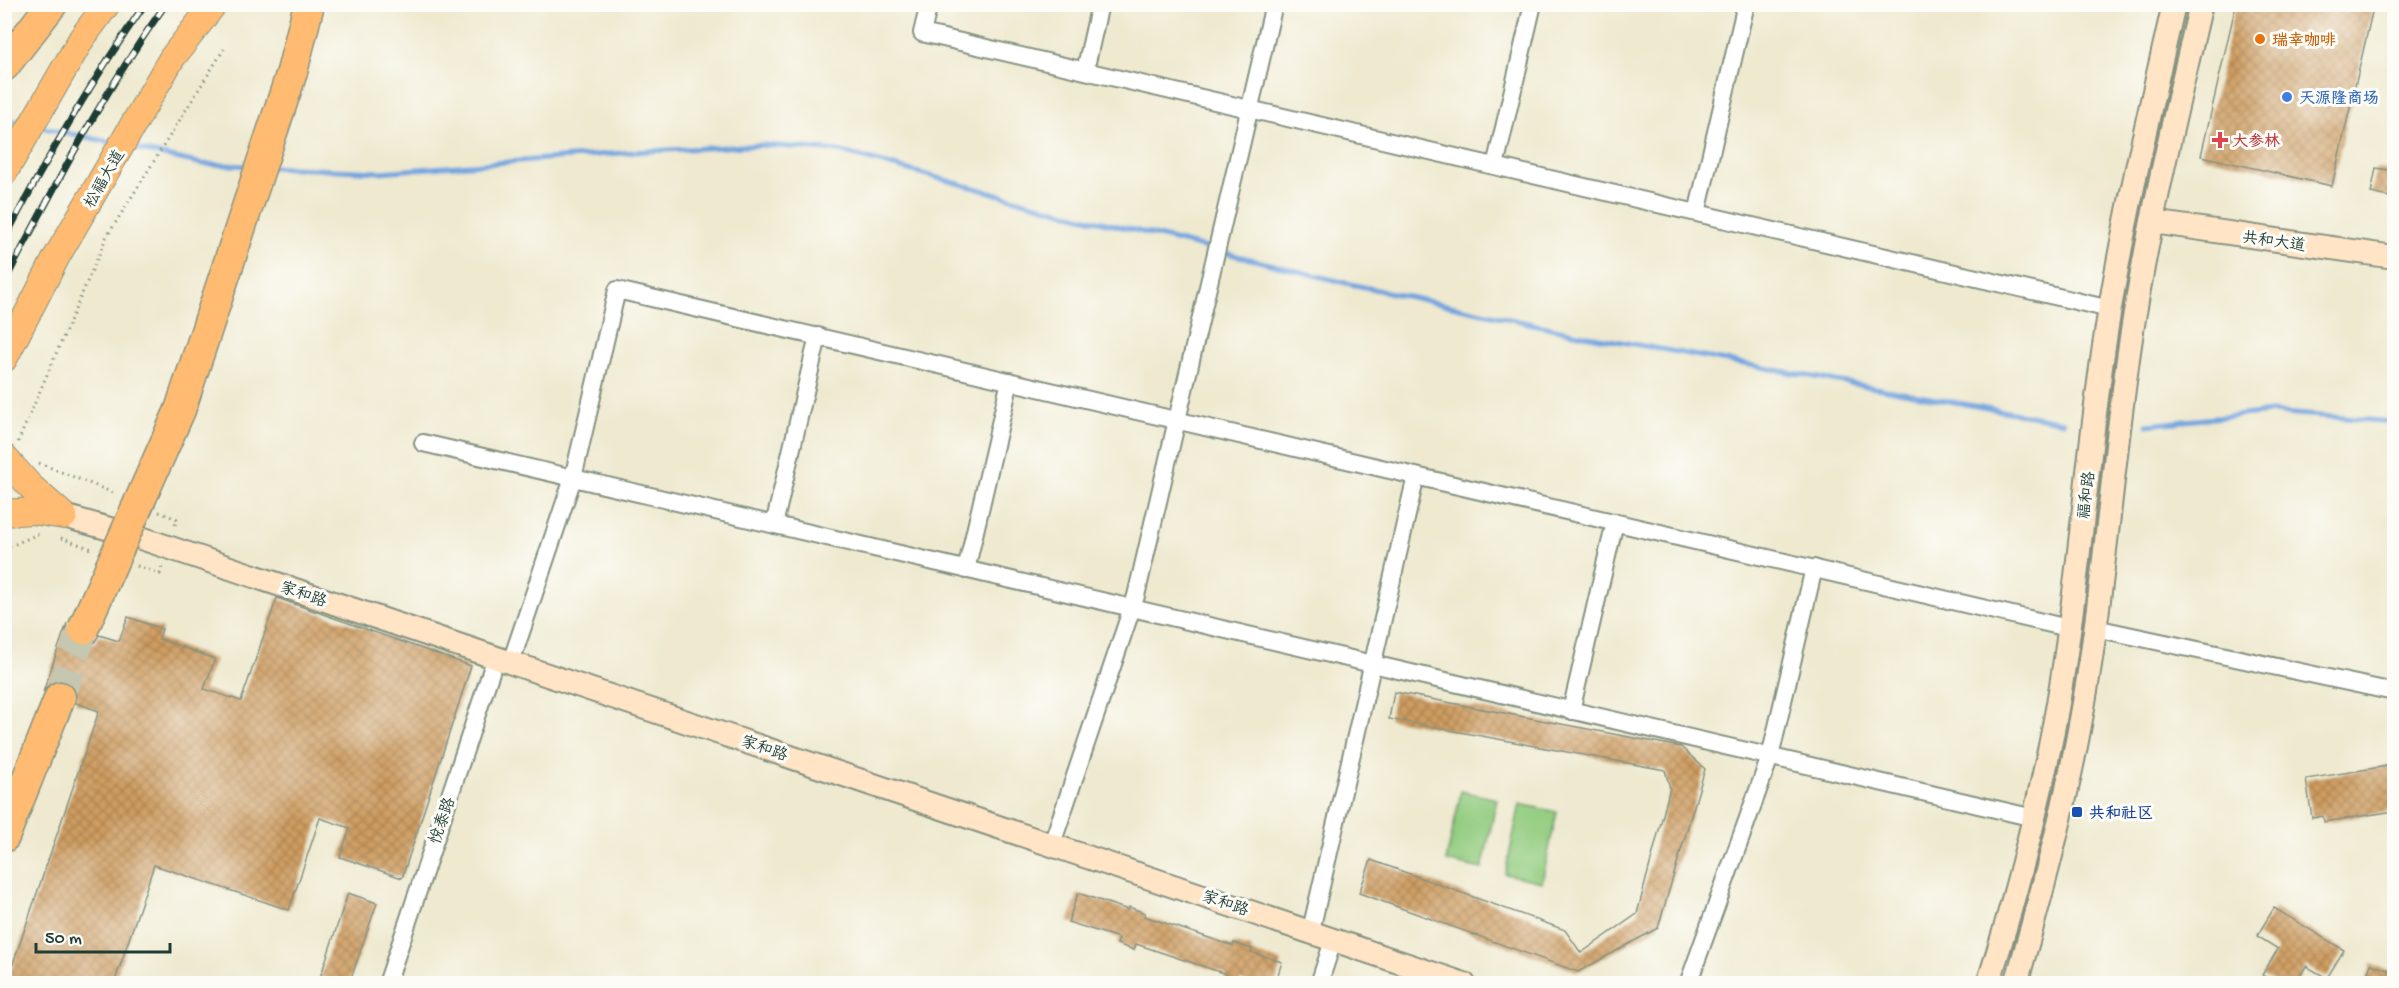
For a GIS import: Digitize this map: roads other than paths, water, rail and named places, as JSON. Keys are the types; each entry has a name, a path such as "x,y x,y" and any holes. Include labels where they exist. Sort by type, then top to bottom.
{"highway":[{"path":"83,629 180,410 292,72 309,4"},
{"path":"4,66 45,14"},
{"path":"4,837 60,697"}],"main road":[{"path":"4,173 82,38 107,4"},
{"name":"松福大道","path":"4,358 57,256 172,58 214,4"},
{"name":"福和路","path":"1988,984 2017,887 2052,735 2110,309 2121,247 2174,4"},
{"name":"福和路","path":"2016,984 2058,828 2078,740 2095,628 2131,337 2153,222 2201,4"},
{"name":"共和大道","path":"2153,222 2394,257"},
{"path":"9,455 59,526"},
{"path":"4,513 32,511 59,526"},
{"name":"家和路","path":"59,526 88,521 168,547 1311,930 1464,984"}],"street":[{"path":"929,4 922,33 2110,309"},
{"path":"1085,71 1100,4"},
{"path":"1052,844 1132,608 1274,4"},
{"path":"1495,166 1533,4"},
{"path":"1697,213 1746,4"},
{"name":"悦泰路","path":"387,984 504,660 573,478 617,290 818,336"},
{"path":"774,525 818,336 2068,628"},
{"path":"966,570 1010,381"},
{"path":"423,443 2034,818"},
{"path":"1311,930 1416,476"},
{"path":"1571,711 1615,522"},
{"path":"1688,984 1770,757 1814,568"},
{"path":"2095,628 2394,692"},
{"path":"1319,984 1334,938"}],"waterway":[{"path":"4,119 25,123"},
{"path":"40,127 113,143"},
{"path":"270,167 380,172 648,151 766,145 839,151 1066,213 1346,283 1583,335 2063,422"},
{"path":"128,147 202,164 251,166"},
{"path":"2147,425 2271,412 2394,422"}],"tunnel":[{"path":"60,697 83,629"}],"railway":[{"path":"4,240 71,120 145,4"},
{"path":"4,283 100,106 166,4"}],"place":[{"name":"瑞幸咖啡","path":"2260,39"},
{"name":"天源隆商场","path":"2287,97"},
{"name":"大参林","path":"2220,140"},
{"name":"共和社区","path":"2077,812"}]}
